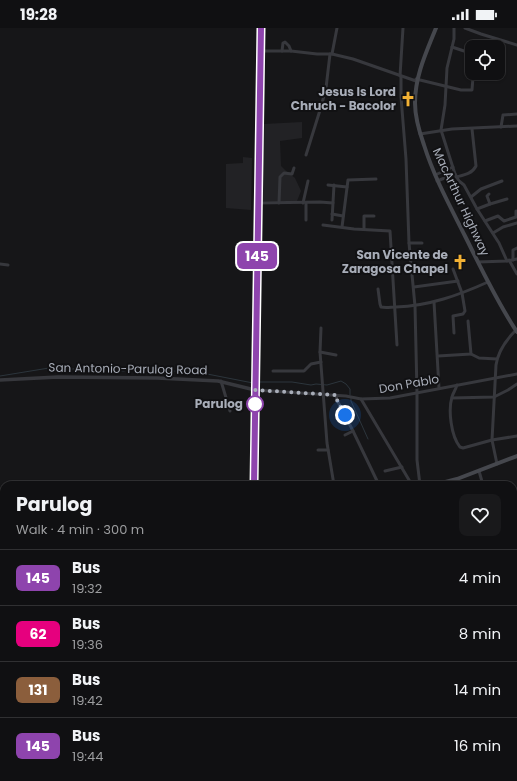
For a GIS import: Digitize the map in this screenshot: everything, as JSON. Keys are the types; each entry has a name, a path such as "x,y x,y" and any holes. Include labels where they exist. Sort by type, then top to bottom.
{"highway":[{"path":"254,481 257,204 261,28"}],"main road":[{"name":"MacArthur Highway","path":"436,28 422,61 416,80 415,111 420,134 435,175 488,282 516,329"},
{"path":"449,481 517,456"}],"street":[{"path":"306,155 323,101 337,28"},
{"path":"403,28 400,76 414,286 420,481"},
{"path":"454,28 454,39 447,68 445,105 441,130 456,175 464,185 517,274"},
{"path":"465,28 517,45"},
{"path":"282,51 283,43 285,42 291,51"},
{"path":"452,46 464,51"},
{"path":"260,51 291,51 331,54 366,63 400,76 446,87 472,90 473,80"},
{"path":"501,127 503,115 517,114"},
{"path":"420,134 441,130 517,126"},
{"path":"438,181 456,175 469,173 476,166 472,129"},
{"path":"435,175 453,167"},
{"path":"279,203 280,177 284,173 292,174 294,168"},
{"path":"342,227 347,187 350,179 376,179"},
{"path":"306,220 304,203 308,181"},
{"path":"471,197 481,189 502,182"},
{"path":"328,185 347,187"},
{"path":"332,220 334,185"},
{"path":"489,194 487,196 490,204"},
{"path":"477,209 507,199"},
{"path":"257,204 320,202 333,204"},
{"path":"485,221 498,216 504,221 516,217 516,211"},
{"path":"332,214 343,216"},
{"path":"364,229 364,216 374,216"},
{"path":"493,233 503,227 517,223"},
{"path":"323,225 390,231 397,345"},
{"path":"410,243 422,243"},
{"path":"478,262 515,259 513,250 517,248"},
{"path":"0,264 8,265"},
{"path":"453,269 462,293 465,311 463,314 453,316 454,333"},
{"path":"414,286 458,281"},
{"path":"378,289 380,306 383,308 414,306 434,302 462,293 488,282"},
{"path":"434,302 438,356 438,388"},
{"path":"468,321 471,354"},
{"path":"321,328 320,352 323,395 327,443 333,481"},
{"path":"498,464 492,440 497,359 503,346 516,329"},
{"path":"320,352 336,355"},
{"path":"438,356 471,354 479,358 497,359"},
{"path":"273,371 304,371 312,364 321,362"},
{"name":"Don Pablo","path":"255,386 323,395 350,396 361,399 390,398 517,374"},
{"name":"San Antonio-Parulog Road","path":"0,380 58,377 157,378 221,381 255,386"},
{"path":"221,381 230,411"},
{"path":"452,398 494,397 517,384"},
{"path":"458,385 452,398 452,428 460,447 464,448 492,440 517,436"},
{"path":"336,395 337,400 354,431 377,481"},
{"path":"361,399 410,481"},
{"path":"345,435 354,431"},
{"path":"318,450 328,450"},
{"path":"385,471 402,467"},
{"path":"479,471 482,481"}],"shaded area":[{"path":"302,122 302,138 280,141 281,166 295,178 301,191 297,201 262,201 264,124"},
{"path":"243,157 252,158 251,210 226,208 226,164 243,163"}],"waterway":[{"path":"0,376 49,368 124,371 129,369 197,372 253,383"},
{"path":"256,382 292,382 311,385 327,385 341,381 350,389 350,395"},
{"path":"351,398 368,439"}],"bus line":[{"name":"145","path":"254,481 257,204 261,28"}],"place":[{"name":"Jesus Is Lord Chruch - Bacolor","path":"408,99"},
{"name":"San Vicente de Zaragosa Chapel","path":"460,262"},
{"name":"Parulog","path":"255,404"}],"route":[{"path":"255,404 255,390 336,395 345,415"}]}
